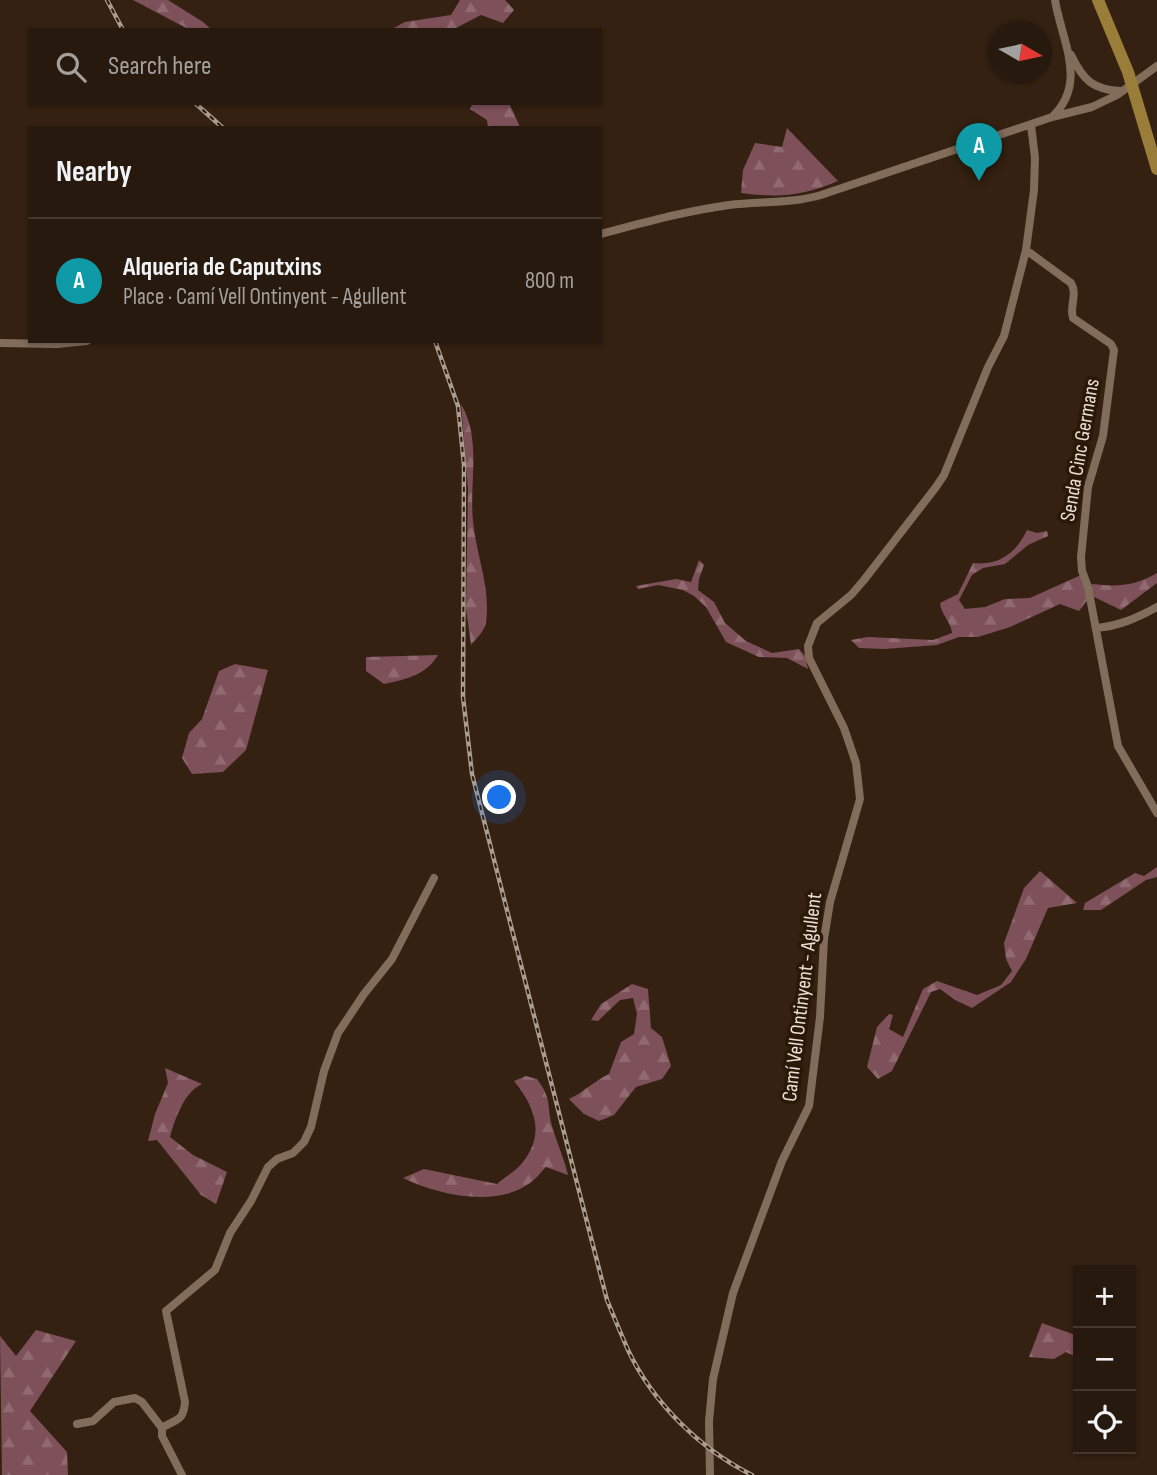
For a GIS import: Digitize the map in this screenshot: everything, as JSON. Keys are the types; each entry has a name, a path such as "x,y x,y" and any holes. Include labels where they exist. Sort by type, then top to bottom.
{"main road":[{"path":"1098,0 1125,62 1157,169"}],"street":[{"path":"1053,0 1068,50 1072,88"},
{"path":"1068,50 1099,95 1095,106"},
{"path":"602,234 702,209 800,201 1052,117 1095,106 1113,97 1157,66"},
{"path":"1052,117 1066,101 1072,88 1081,84 1121,91"},
{"path":"1066,101 1070,108 1076,111"},
{"name":"Camí Vell Ontinyent - Agullent","path":"710,1475 709,1421 713,1379 733,1293 782,1161 809,1106 820,1017 824,939 830,902 860,799 856,763 844,728 809,658 807,646 817,623 851,595 864,580 944,475 988,367 1004,336 1026,250 1034,190 1035,158 1031,125"},
{"name":"Senda Cinc Germans","path":"1026,250 1071,283 1074,292 1073,318 1111,344 1115,354 1104,436 1088,487 1082,570 1088,587 1118,746 1157,813"},
{"path":"0,342 28,343"},
{"path":"28,343 67,343"},
{"path":"1096,628 1141,617 1157,607"},
{"path":"162,1428 177,1421 184,1414 186,1402 166,1311 215,1270 230,1233 251,1201 268,1167 277,1159 293,1153 304,1142 312,1127 324,1071 338,1033 392,959 434,878"},
{"path":"77,1424 93,1421 114,1402 135,1398 142,1402 162,1428 162,1436 182,1475"}],"green space":[{"path":"133,0 168,0 210,28 186,28"},
{"path":"460,0 505,0 514,10 503,23 481,15 456,28 394,28 405,22 451,15"},
{"path":"472,105 510,105 520,126 488,126 487,120 470,109"},
{"path":"787,128 838,181 791,195 741,193 743,170 755,143 782,147"},
{"path":"461,404 473,446 473,521 487,610 485,626 471,645 466,609 468,489"},
{"path":"1027,530 1037,533 1047,531 1048,536 1028,545 1005,564 983,568 972,575 959,600 965,609 985,607 1005,599 1030,598 1081,575 1088,599 1079,611 1060,604 1010,627 978,637 959,637 937,645 859,648 851,640 868,637 933,640 952,633 940,603 958,594 973,563 991,562 1006,556 1018,545"},
{"path":"699,560 704,565 698,590 714,602 725,623 746,641 772,653 799,649 805,656 808,669 787,658 759,657 726,642 706,607 683,590 658,585 638,589 636,586 676,579 691,582"},
{"path":"1157,573 1157,583 1121,610 1092,596 1092,584 1126,584 1141,581"},
{"path":"438,655 422,672 384,684 366,671 366,657"},
{"path":"235,664 268,670 246,750 223,772 192,774 182,758 189,733 202,719 219,671"},
{"path":"1157,867 1157,877 1146,880 1101,910 1083,910 1085,903 1135,873 1144,876"},
{"path":"1040,871 1077,903 1048,908 1026,959 1011,982 972,1008 940,989 931,992 892,1071 878,1079 867,1067 877,1027 889,1014 893,1015 889,1029 903,1037 923,989 937,981 977,995 1001,985 1012,971 1006,959 1004,943 1024,888"},
{"path":"632,984 648,989 651,1028 662,1037 671,1066 662,1079 636,1087 614,1115 599,1121 584,1114 569,1099 609,1074 621,1042 634,1034 637,1014 633,998 620,1000 598,1021 591,1020 601,1004"},
{"path":"165,1068 202,1084 185,1100 170,1137 193,1155 227,1172 216,1204 201,1195 157,1140 148,1141 155,1114 168,1083"},
{"path":"526,1076 537,1079 545,1093 552,1126 568,1175 546,1167 532,1181 516,1191 484,1197 450,1194 403,1178 424,1169 497,1184 514,1171 530,1151 536,1130 532,1110 514,1081"},
{"path":"1042,1323 1073,1334 1073,1356 1066,1352 1054,1359 1029,1357"},
{"path":"36,1330 76,1341 30,1411 67,1452 68,1475 2,1475 0,1336 16,1356"}],"railway":[{"path":"107,0 122,28"},
{"path":"197,105 221,126"},
{"path":"436,343 458,406 464,465 463,697 472,774 607,1300 638,1370 665,1406 680,1423 714,1452 752,1475"}],"place":[{"name":"Alqueria de Caputxins","path":"979,181"}]}
